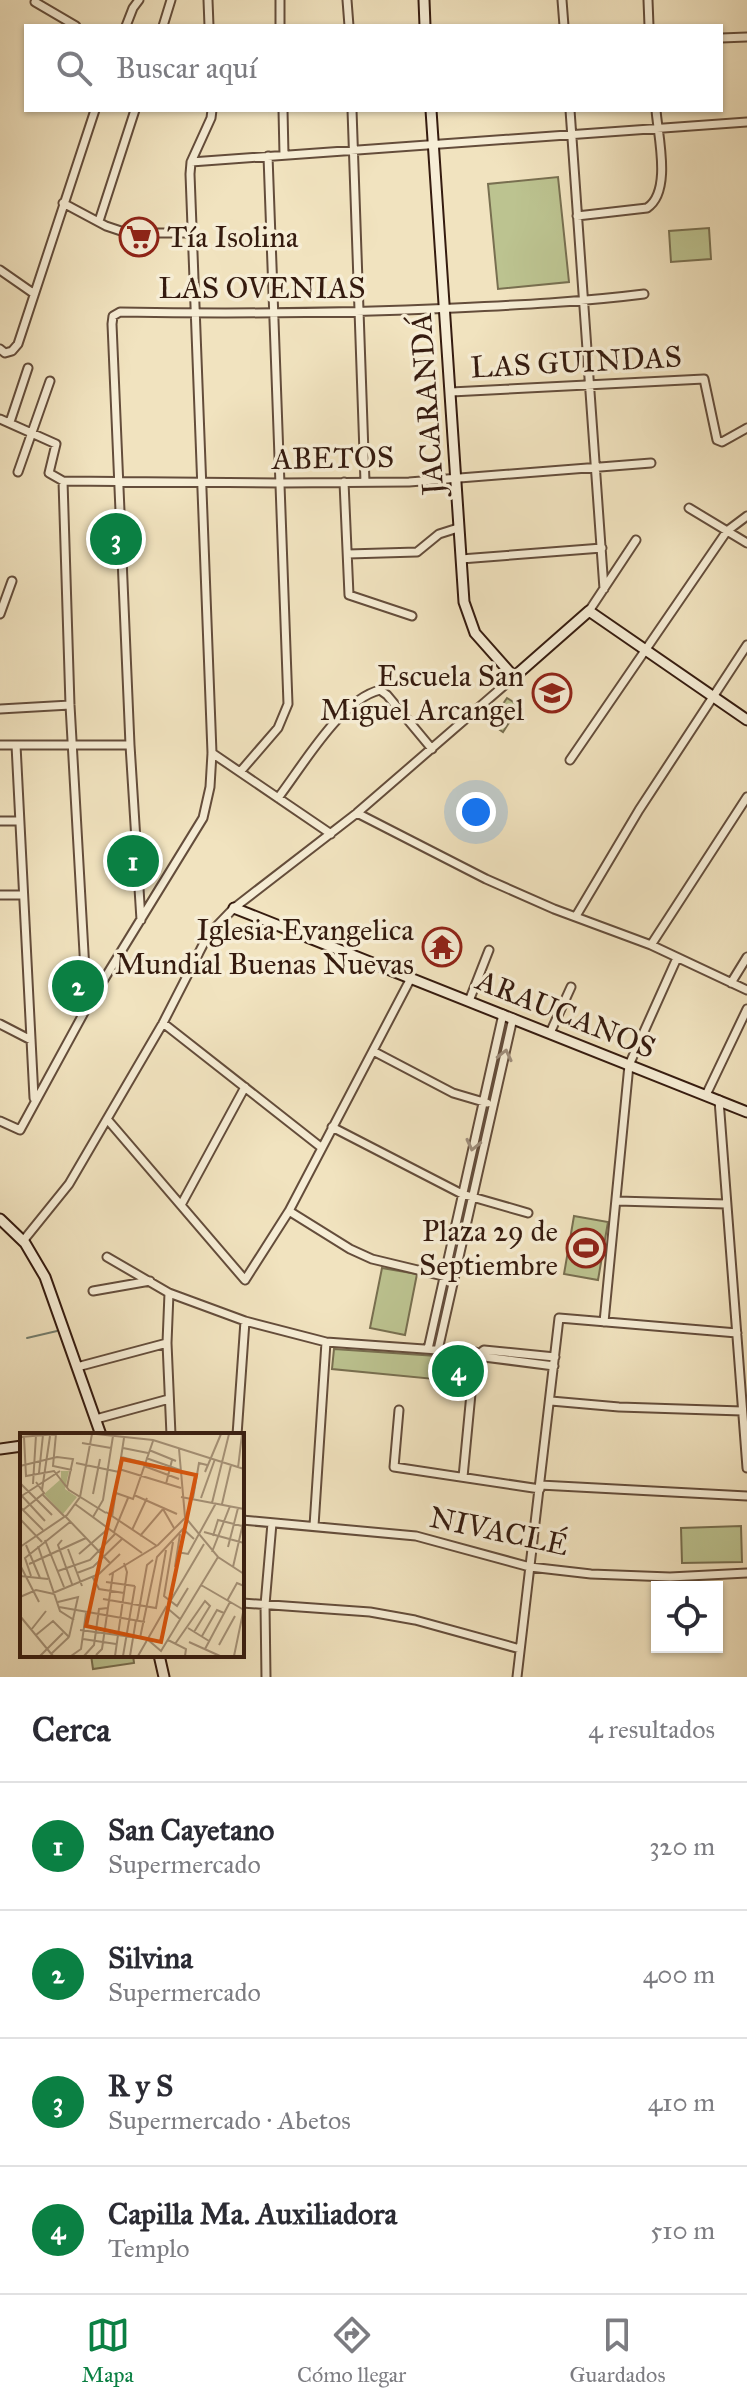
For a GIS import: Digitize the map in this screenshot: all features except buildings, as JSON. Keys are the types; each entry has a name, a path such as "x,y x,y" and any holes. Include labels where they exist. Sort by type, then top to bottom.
{"street":[{"path":"127,24 139,0"},
{"path":"164,24 171,0"},
{"path":"208,0 209,24"},
{"path":"280,0 280,24"},
{"path":"347,0 349,24"},
{"path":"424,0 425,24"},
{"path":"562,0 564,24"},
{"path":"648,0 649,24"},
{"path":"35,2 73,24"},
{"path":"723,38 747,37"},
{"path":"0,349 5,353 18,344 94,112"},
{"path":"99,221 134,112"},
{"path":"0,1121 20,1130 87,1007 203,818 210,787 212,753 191,162 212,112"},
{"path":"283,112 284,155"},
{"path":"352,112 365,482"},
{"name":"JACARANDÁ","path":"431,112 464,602 475,633 514,677"},
{"path":"570,112 604,589"},
{"path":"577,216 647,208 655,203 661,192 662,179 656,112"},
{"path":"191,162 747,122"},
{"path":"240,772 278,728 288,704 268,156"},
{"path":"63,203 106,226 127,233 193,233"},
{"path":"0,270 33,293"},
{"name":"LAS OVENIAS","path":"118,483 112,324 113,316 120,312 358,312 585,302 644,294"},
{"path":"10,422 28,368"},
{"name":"LAS GUINDAS","path":"451,392 704,379 717,440 722,442 747,428"},
{"path":"18,472 50,381"},
{"path":"0,419 56,444 49,473 63,481 70,705 87,1007"},
{"name":"ABETOS","path":"63,481 409,482 651,463"},
{"path":"344,482 349,595 412,616"},
{"path":"118,483 141,920"},
{"path":"689,508 747,543"},
{"path":"570,760 727,531 747,516"},
{"path":"348,554 417,552 439,534 458,528"},
{"path":"23,1241 69,1184 163,1023 208,935 234,908 357,813 589,611 636,540"},
{"path":"461,559 602,548"},
{"path":"0,614 12,581"},
{"path":"589,611 747,720"},
{"path":"576,916 639,810 747,645"},
{"path":"278,798 334,725 356,701 373,692 380,690 387,695 432,749"},
{"path":"0,709 70,705"},
{"path":"0,745 130,745"},
{"path":"16,745 35,1101"},
{"path":"212,753 331,834"},
{"path":"651,945 747,797"},
{"path":"357,813 486,879 651,945 747,990"},
{"path":"0,821 19,821"},
{"path":"0,895 23,895"},
{"name":"ARAUCANOS","path":"234,908 747,1112"},
{"path":"469,1001 489,950"},
{"path":"731,983 747,957"},
{"path":"604,1322 629,1065 677,958"},
{"path":"107,1119 245,1280 289,1211 411,978"},
{"path":"550,1033 571,987"},
{"path":"706,1095 747,1009"},
{"path":"428,1349 483,1102 508,1016"},
{"path":"438,1350 494,1104 508,1016"},
{"path":"163,1023 322,1148"},
{"path":"0,1024 31,1040"},
{"path":"373,1051 442,1088 494,1104"},
{"path":"181,1205 245,1087"},
{"path":"719,1100 737,1333 743,1370 742,1411 747,1468"},
{"path":"332,1127 462,1194 528,1213"},
{"path":"617,1201 726,1204"},
{"path":"289,1211 372,1259 454,1278"},
{"path":"0,1219 23,1241 45,1277 99,1433"},
{"path":"107,1257 169,1293 245,1321 326,1342 484,1350 555,1362"},
{"path":"93,1291 151,1281"},
{"path":"169,1293 167,1343 171,1433"},
{"path":"517,1677 559,1318 737,1333"},
{"path":"237,1433 245,1321"},
{"path":"314,1526 326,1342"},
{"path":"77,1367 167,1343"},
{"path":"463,1477 478,1352"},
{"path":"96,1419 169,1399"},
{"path":"551,1401 619,1407 742,1411"},
{"path":"399,1410 394,1467 540,1487 747,1496"},
{"path":"0,1449 20,1446"},
{"name":"NIVACLÉ","path":"244,1520 416,1536 530,1567 591,1574 670,1577 747,1573"},
{"path":"266,1677 265,1605 272,1523"},
{"path":"244,1603 370,1612 415,1620 520,1649"},
{"path":"159,1657 164,1677"}],"green space":[{"path":"558,177 569,282 498,289 488,184"},
{"path":"709,228 711,259 671,262 669,231"},
{"path":"507,698 520,706 503,732 490,723"},
{"name":"Plaza 29 de Septiembre","path":"574,1216 608,1222 598,1280 564,1274"},
{"path":"382,1268 417,1274 405,1335 370,1328"},
{"path":"334,1349 437,1356 434,1379 332,1369"},
{"path":"741,1526 742,1562 682,1563 681,1528"},
{"path":"91,1657 133,1657 134,1663 93,1669"}],"waterway":[{"path":"27,1338 57,1331"}],"place":[{"name":"Tía Isolina","path":"139,237"},
{"name":"R y S","path":"116,539"},
{"name":"Escuela San Miguel Arcangel","path":"552,693"},
{"name":"San Cayetano","path":"133,861"},
{"name":"Iglesia Evangelica Mundial Buenas Nuevas","path":"442,947"},
{"name":"Silvina","path":"78,986"},
{"name":"Plaza 29 de Septiembre","path":"586,1248"},
{"name":"Capilla Ma. Auxiliadora","path":"458,1371"}]}
